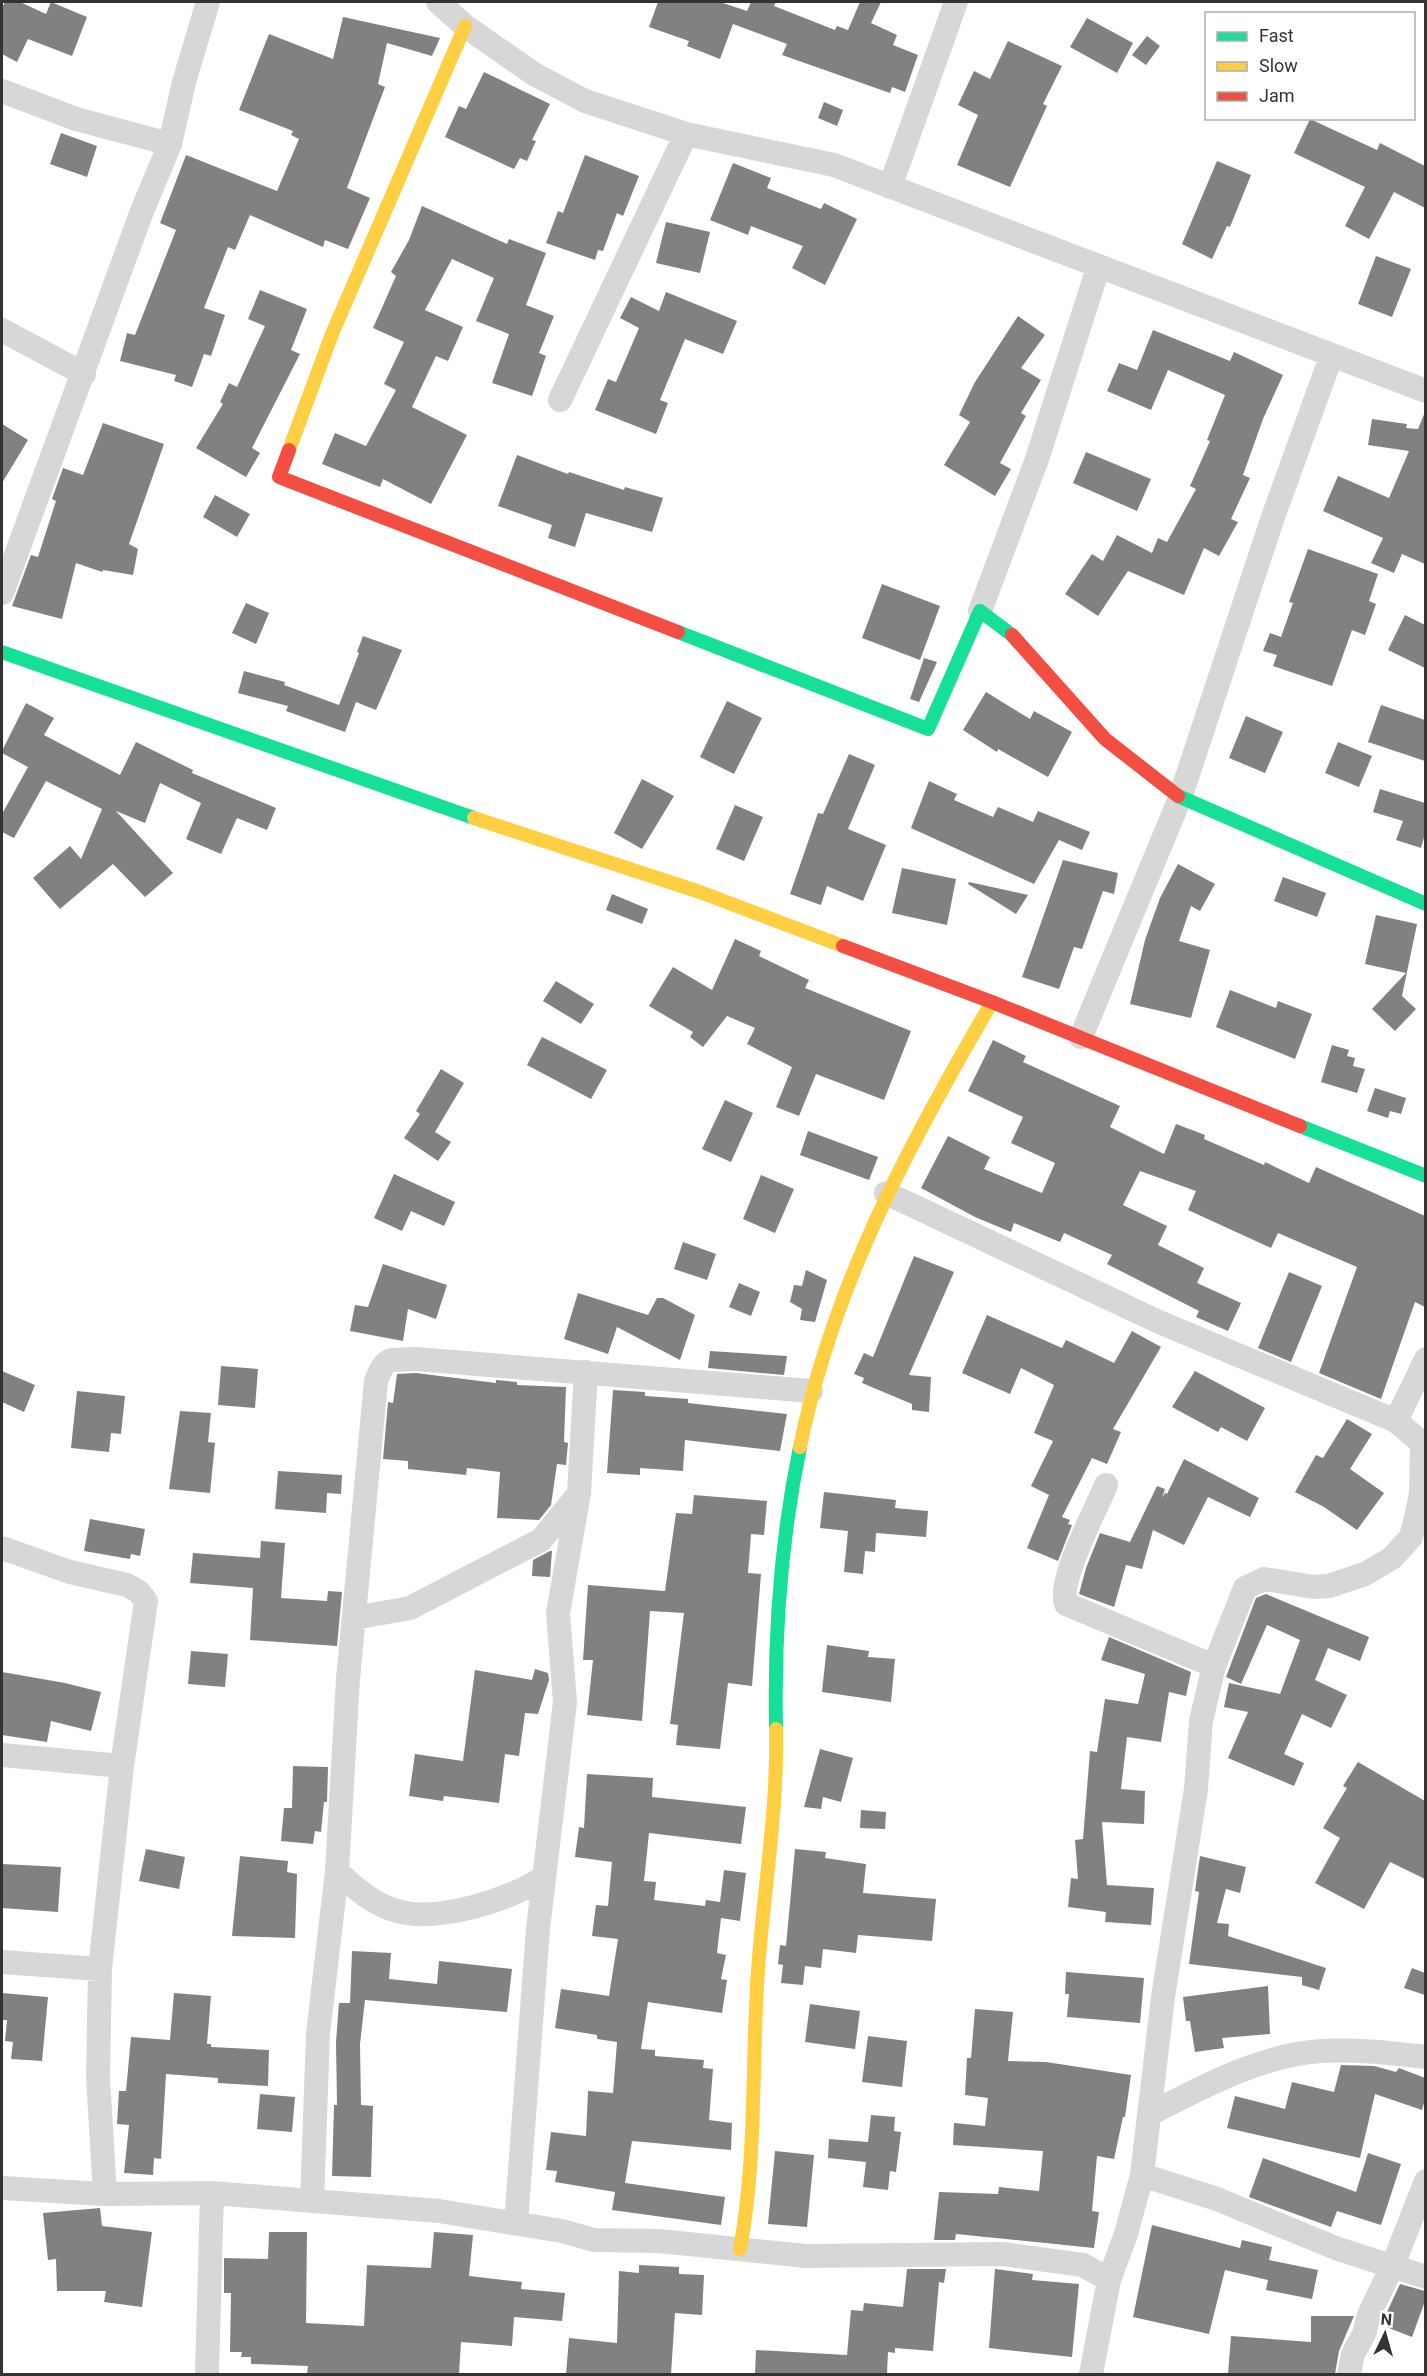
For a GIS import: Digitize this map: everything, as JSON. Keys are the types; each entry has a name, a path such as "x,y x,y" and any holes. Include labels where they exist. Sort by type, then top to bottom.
{"street":[{"path":"2,593 142,211 170,144 184,82 207,2"},
{"path":"438,2 465,26 534,74 585,101 686,134 834,165 1330,357 1425,391"},
{"path":"890,187 956,2"},
{"path":"465,26 332,334 279,477 928,729 980,611 1037,459 1098,268"},
{"path":"2,91 76,119 170,144"},
{"path":"560,400 686,134"},
{"path":"2,330 84,374"},
{"path":"1081,1037 1180,798 1273,517 1330,357"},
{"path":"980,611 1008,630 1105,739 1180,798 1425,904"},
{"path":"2,652 556,847 700,892 992,1002 1425,1176"},
{"path":"740,2249 747,2211 757,1982 777,1770 775,1678 787,1509 811,1391 886,1193 929,1109 992,1002"},
{"path":"886,1193 1159,1322 1396,1420 1424,1444 1420,1501 1411,1536 1403,1549 1365,1574 1329,1586 1314,1587 1264,1579 1245,1588 1214,1666 1200,1721 1196,1789 1163,1997 1142,2175 1126,2234 1109,2280 1092,2374"},
{"path":"312,2201 318,2034 337,1871 354,1618 376,1381 382,1365 389,1359 416,1359 811,1391"},
{"path":"1396,1420 1425,1359"},
{"path":"516,2223 538,1929 565,1702 558,1613 579,1493 586,1372"},
{"path":"1106,1485 1069,1574 1063,1596 1066,1604 1214,1666"},
{"path":"354,1618 410,1608 541,1540 579,1493"},
{"path":"2,1548 70,1572 126,1585 146,1601 122,1766 100,1969 98,2078 105,2194"},
{"path":"2,1755 122,1766"},
{"path":"337,1871 378,1902 394,1911 416,1914 463,1909 491,1902 530,1887 544,1877"},
{"path":"2,1962 100,1969"},
{"path":"1150,2114 1235,2073 1296,2055 1318,2051 1375,2051 1425,2057"},
{"path":"1142,2175 1217,2199 1338,2249 1425,2277"},
{"path":"1349,2374 1353,2354 1364,2334 1370,2312 1393,2265 1425,2181"},
{"path":"2,2188 105,2194 212,2193 439,2211 516,2223 594,2240 659,2241 806,2256 1003,2254 1083,2265 1109,2280"},
{"path":"207,2374 212,2193"}],"building":[{"path":"5,2 20,2 46,14 51,2 87,17 72,56 28,39 17,62 2,54 2,8"},
{"path":"658,2 720,2 747,11 751,2 776,2 774,6 835,30 837,26 848,30 860,2 881,2 871,23 897,35 893,45 918,55 905,92 892,87 890,93 782,55 787,44 733,24 720,59 687,46 689,41 649,27"},
{"path":"343,17 440,38 432,56 387,43 378,84 385,87 347,188 370,198 348,249 325,240 323,247 250,215 235,250 228,247 204,308 225,315 211,356 204,354 192,387 174,381 176,375 120,361 127,333 135,335 176,230 160,223 186,155 277,191 299,139 291,135 293,131 239,110 269,34 333,59"},
{"path":"1087,18 1133,43 1117,73 1070,47"},
{"path":"1147,36 1160,46 1146,65 1132,55"},
{"path":"1008,41 1062,66 1043,104 1047,106 1010,187 957,165 978,115 958,105 974,71 990,79"},
{"path":"484,72 550,104 532,140 536,141 527,161 520,158 514,169 445,137 459,106 466,109"},
{"path":"824,102 843,110 837,126 818,118"},
{"path":"1310,120 1377,150 1380,143 1425,166 1425,208 1394,192 1369,239 1345,226 1365,187 1294,153"},
{"path":"61,133 97,146 87,177 50,164"},
{"path":"585,155 639,176 623,216 617,213 603,251 598,250 595,260 546,243 558,211 563,213"},
{"path":"1217,161 1251,175 1230,227 1227,226 1212,259 1182,244"},
{"path":"733,163 771,178 767,188 821,209 824,203 857,219 825,285 792,268 803,246 751,226 748,235 710,220"},
{"path":"422,206 507,244 509,239 546,253 526,305 554,316 539,353 546,356 532,396 492,383 509,334 476,321 494,278 452,259 425,310 463,327 448,361 436,356 412,407 467,435 431,504 383,479 380,487 322,464 335,433 366,446 396,390 384,384 404,342 373,328 396,276 391,272 409,240"},
{"path":"666,222 710,232 700,273 656,263"},
{"path":"1376,256 1411,269 1392,317 1358,304"},
{"path":"260,290 307,309 291,350 300,354 252,448 260,453 246,477 196,448 223,404 220,402 229,383 237,387 265,326 248,319"},
{"path":"666,292 737,321 723,354 685,339 660,400 668,403 656,434 595,410 608,379 616,382 639,328 620,318 631,297 659,311"},
{"path":"1018,316 1045,335 1021,368 1041,380 1021,413 1026,416 1000,463 1011,469 995,496 944,465 970,422 959,415 975,382"},
{"path":"1153,330 1230,361 1234,352 1283,375 1263,419 1243,475 1250,478 1231,519 1238,522 1219,556 1204,548 1184,595 1128,571 1098,616 1065,594 1092,554 1103,561 1117,535 1152,553 1158,538 1167,542 1196,489 1190,486 1210,441 1207,440 1225,395 1168,370 1151,410 1107,391 1119,363 1137,370"},
{"path":"1425,412 1425,564 1402,554 1394,573 1371,563 1383,538 1323,511 1338,476 1389,498 1409,451 1368,445 1372,419 1407,424 1406,428 1418,429"},
{"path":"103,423 164,444 129,544 138,549 133,575 103,570 102,572 76,563 62,619 12,606 31,555 38,557 56,501 52,499 63,468 83,475"},
{"path":"2,424 28,440 2,483"},
{"path":"1086,452 1151,479 1137,511 1073,483"},
{"path":"517,455 568,474 569,472 624,490 625,487 663,498 652,532 586,513 575,547 548,538 552,525 498,506"},
{"path":"215,495 250,514 237,537 203,517"},
{"path":"1308,549 1378,574 1369,601 1376,604 1365,635 1352,630 1332,686 1273,666 1277,655 1263,651 1270,633 1281,637 1293,603 1289,602"},
{"path":"882,584 940,606 920,660 862,638"},
{"path":"246,603 269,613 256,644 232,633"},
{"path":"1405,615 1425,625 1425,668 1388,650"},
{"path":"363,636 402,650 376,710 356,702 345,732 286,711 288,706 238,693 244,671 285,682 284,685 339,705 359,653 357,652"},
{"path":"924,658 937,662 919,702 910,699"},
{"path":"986,692 1030,719 1034,711 1072,732 1048,777 998,749 997,752 963,730"},
{"path":"727,701 762,718 734,774 700,757"},
{"path":"26,703 54,718 44,735 120,775 136,742 193,770 192,773 276,808 267,830 237,818 221,854 186,839 201,803 160,783 145,823 116,811 173,873 145,897 113,864 60,909 33,878 70,846 81,859 102,809 46,781 14,838 2,832 2,814 28,767 2,751"},
{"path":"1381,705 1425,720 1425,761 1368,742"},
{"path":"1246,716 1283,732 1265,773 1229,758"},
{"path":"1338,742 1372,756 1359,787 1325,773"},
{"path":"849,754 875,765 848,829 886,845 863,901 827,886 821,905 790,894 818,813 823,814"},
{"path":"642,779 674,796 642,849 614,833"},
{"path":"929,781 957,794 954,800 993,817 998,807 1033,822 1038,811 1090,832 1082,850 1059,840 1034,884 911,828"},
{"path":"1380,789 1425,803 1425,834 1421,848 1396,840 1403,821 1373,812"},
{"path":"735,805 763,817 744,861 716,849"},
{"path":"1063,860 1118,873 1114,894 1103,891 1082,949 1074,947 1059,989 1022,977"},
{"path":"1178,864 1215,884 1200,911 1191,906 1179,941 1210,950 1191,1018 1130,1004 1145,940 1160,898"},
{"path":"902,868 956,879 947,925 892,913"},
{"path":"1283,877 1326,893 1317,917 1274,901"},
{"path":"969,882 1028,895 1016,914 968,884"},
{"path":"612,894 648,909 642,924 606,910"},
{"path":"1376,915 1417,924 1402,996 1416,1009 1395,1031 1372,1009 1406,973 1365,964"},
{"path":"735,939 761,951 759,956 809,980 805,988 911,1031 884,1100 816,1074 799,1116 776,1107 792,1067 747,1044 755,1028 727,1016 703,1047 690,1037 693,1032 649,1006 673,967 712,990"},
{"path":"556,981 594,1004 581,1024 543,1001"},
{"path":"1230,990 1276,1008 1278,1001 1312,1014 1295,1059 1216,1027"},
{"path":"542,1037 607,1070 591,1099 527,1065"},
{"path":"993,1040 1026,1056 1023,1062 1120,1106 1110,1127 1164,1154 1176,1124 1205,1135 1204,1139 1264,1165 1265,1162 1309,1183 1316,1167 1425,1216 1425,1307 1415,1302 1381,1399 1319,1373 1357,1267 1278,1233 1271,1248 1188,1210 1196,1191 1140,1171 1123,1205 1167,1226 1158,1245 1204,1268 1197,1283 1241,1303 1228,1331 1196,1317 1199,1311 1107,1264 1112,1255 1064,1233 1060,1242 1014,1223 1011,1232 975,1217 921,1188 948,1136 990,1157 984,1169 1042,1193 1055,1163 1011,1143 1023,1117 968,1091"},
{"path":"1332,1045 1349,1050 1347,1056 1355,1058 1353,1066 1365,1069 1357,1093 1321,1082"},
{"path":"441,1069 464,1083 435,1132 451,1142 438,1161 404,1138 420,1114 416,1111"},
{"path":"1375,1088 1406,1098 1401,1114 1390,1111 1388,1118 1367,1111"},
{"path":"725,1100 753,1113 731,1162 702,1149"},
{"path":"808,1131 878,1157 869,1180 800,1155"},
{"path":"394,1174 455,1202 444,1226 411,1211 402,1231 374,1218"},
{"path":"761,1175 794,1189 775,1233 743,1219"},
{"path":"683,1242 716,1254 707,1280 674,1269"},
{"path":"914,1256 954,1272 909,1375 931,1377 929,1412 912,1410 912,1404 862,1383 864,1378 854,1374 864,1353 873,1357"},
{"path":"383,1264 447,1285 436,1319 408,1309 403,1341 350,1331 355,1305 368,1307"},
{"path":"806,1270 827,1280 815,1322 800,1320 802,1309 790,1302 794,1285 802,1286"},
{"path":"1289,1272 1322,1286 1291,1362 1258,1348"},
{"path":"739,1283 760,1292 751,1316 729,1307"},
{"path":"578,1293 648,1315 657,1298 663,1298 695,1315 680,1360 617,1327 608,1354 564,1339"},
{"path":"987,1315 1062,1348 1066,1340 1114,1363 1132,1331 1161,1347 1113,1429 1121,1432 1107,1464 1092,1458 1062,1517 1070,1520 1068,1524 1072,1525 1058,1561 1027,1548 1049,1495 1031,1486 1053,1441 1034,1433 1054,1385 1021,1368 1010,1394 962,1373"},
{"path":"710,1351 787,1356 784,1375 708,1368"},
{"path":"221,1366 258,1369 255,1408 218,1405"},
{"path":"2,1371 35,1385 24,1412 2,1402"},
{"path":"1195,1371 1265,1408 1247,1441 1221,1427 1218,1432 1172,1407"},
{"path":"416,1373 496,1383 496,1380 517,1382 517,1385 566,1387 564,1442 568,1443 566,1465 557,1464 551,1505 539,1520 497,1518 500,1472 467,1468 466,1475 408,1469 408,1461 383,1459 388,1402 393,1403 397,1374"},
{"path":"613,1390 645,1392 645,1396 688,1399 688,1403 787,1414 780,1451 685,1440 683,1471 640,1468 640,1475 607,1473"},
{"path":"77,1391 125,1396 121,1434 111,1433 109,1452 71,1448"},
{"path":"180,1411 211,1413 208,1442 215,1443 210,1493 169,1489"},
{"path":"1347,1419 1372,1434 1350,1469 1384,1493 1357,1530 1324,1507 1295,1492 1316,1455 1323,1458"},
{"path":"1184,1459 1259,1498 1250,1517 1208,1497 1184,1545 1153,1530 1142,1569 1126,1565 1114,1607 1079,1594 1086,1568 1100,1533 1130,1542 1157,1486 1165,1489 1162,1498 1165,1493 1167,1494"},
{"path":"278,1471 342,1475 341,1494 327,1493 326,1513 275,1509"},
{"path":"824,1492 896,1500 895,1508 928,1511 926,1537 876,1533 875,1552 865,1551 863,1574 844,1572 848,1531 820,1528"},
{"path":"694,1495 767,1501 764,1535 751,1534 748,1573 761,1574 752,1686 728,1683 720,1749 676,1745 678,1725 670,1724 684,1613 650,1611 642,1721 587,1715 593,1660 583,1660 588,1585 665,1591 676,1513 692,1514"},
{"path":"90,1519 145,1529 140,1556 131,1554 130,1559 84,1551"},
{"path":"261,1541 285,1543 281,1598 327,1601 328,1591 342,1592 337,1646 250,1640 253,1588 190,1583 193,1553 260,1558"},
{"path":"552,1551 550,1577 532,1576 533,1560"},
{"path":"1266,1594 1369,1637 1360,1661 1328,1648 1315,1680 1347,1695 1331,1728 1302,1714 1284,1754 1304,1763 1294,1786 1228,1758 1248,1712 1224,1707 1229,1683 1280,1694 1300,1640 1267,1625 1241,1684 1226,1677 1256,1598"},
{"path":"1109,1637 1191,1672 1186,1696 1169,1692 1161,1742 1127,1737 1121,1789 1145,1791 1144,1824 1102,1822 1107,1885 1154,1888 1151,1925 1105,1922 1106,1912 1068,1907 1071,1878 1078,1879 1075,1840 1083,1839 1090,1751 1097,1752 1105,1699 1138,1704 1145,1674 1101,1660"},
{"path":"827,1645 869,1651 868,1657 895,1659 891,1702 822,1692"},
{"path":"191,1651 228,1654 225,1687 188,1684"},
{"path":"535,1669 548,1673 549,1680 538,1714 525,1713 519,1756 505,1754 499,1803 444,1796 443,1801 409,1796 415,1754 463,1761 475,1670 532,1680"},
{"path":"2,1672 101,1692 91,1731 51,1721 47,1742 2,1735"},
{"path":"820,1749 853,1758 841,1802 823,1797 821,1809 804,1807"},
{"path":"1358,1762 1425,1801 1425,1879 1390,1862 1364,1909 1315,1883 1340,1838 1323,1828 1347,1788 1343,1786"},
{"path":"293,1766 328,1767 327,1802 324,1802 321,1832 315,1831 313,1844 281,1841 284,1808 292,1808"},
{"path":"587,1774 653,1778 652,1797 746,1807 741,1844 649,1833 644,1881 656,1882 654,1900 705,1906 706,1900 720,1902 724,1870 746,1873 740,1921 721,1918 717,1953 726,1955 721,1979 727,1980 722,2013 648,2002 641,2049 655,2050 655,2056 704,2060 703,2068 713,2069 709,2120 732,2123 731,2150 632,2141 625,2183 725,2197 721,2225 612,2210 615,2192 555,2182 557,2171 546,2170 551,2132 586,2136 588,2091 613,2093 617,2042 597,2039 597,2035 555,2028 561,1989 609,1996 618,1939 592,1936 596,1905 608,1906 612,1862 575,1857 579,1827 584,1828"},
{"path":"861,1810 886,1812 885,1829 860,1828"},
{"path":"146,1849 185,1857 179,1889 139,1881"},
{"path":"795,1849 826,1852 825,1858 866,1864 863,1893 936,1899 932,1941 858,1935 856,1953 823,1949 821,1968 805,1966 803,1985 781,1983 783,1965 778,1964 780,1945 786,1946"},
{"path":"240,1856 288,1861 287,1872 297,1874 295,1938 232,1936"},
{"path":"1200,1856 1246,1867 1240,1893 1226,1889 1217,1923 1229,1924 1228,1936 1326,1968 1319,1990 1302,1985 1302,1977 1189,1964 1199,1892 1195,1891"},
{"path":"2,1864 61,1867 58,1912 2,1908"},
{"path":"352,1951 391,1953 389,1979 437,1984 439,1961 512,1969 507,2012 365,2000 360,2044 361,2105 373,2106 371,2177 332,2176 334,2105 337,2105 336,2042 339,2003 350,2003"},
{"path":"1412,1968 1425,1973 1425,1995 1404,1988"},
{"path":"1066,1972 1144,1978 1140,2023 1067,2017 1069,1994 1065,1994"},
{"path":"1268,1986 1270,2034 1222,2038 1224,2048 1195,2052 1190,2021 1186,2021 1183,1997"},
{"path":"2,1993 48,1997 42,2061 11,2059 13,2042 5,2041 7,2020 2,2020"},
{"path":"174,1993 211,1996 207,2044 211,2044 211,2047 269,2050 268,2086 218,2083 218,2078 166,2074 161,2159 154,2158 153,2175 124,2173 129,2125 117,2124 119,2091 126,2091 131,2037 170,2040"},
{"path":"810,2004 860,2011 855,2049 805,2042"},
{"path":"975,2009 1013,2012 1008,2061 1046,2062 1131,2075 1125,2117 1123,2117 1114,2159 1097,2156 1092,2211 1099,2212 1094,2248 956,2234 955,2240 934,2240 939,2192 998,2194 999,2187 1039,2191 1043,2151 953,2145 954,2123 985,2126 988,2098 965,2095 967,2058 971,2058"},
{"path":"868,2036 907,2041 902,2087 862,2082"},
{"path":"1341,2065 1374,2066 1396,2072 1399,2068 1425,2078 1425,2100 1422,2110 1375,2094 1360,2158 1227,2128 1235,2096 1285,2109 1292,2082 1334,2092"},
{"path":"260,2094 295,2097 292,2132 257,2129"},
{"path":"871,2115 895,2117 894,2131 901,2132 896,2172 890,2171 888,2190 863,2187 866,2162 828,2158 829,2139 868,2142"},
{"path":"775,2151 814,2155 807,2227 768,2224"},
{"path":"1368,2153 1401,2164 1381,2225 1337,2211 1331,2227 1249,2197 1263,2158 1356,2192"},
{"path":"100,2208 102,2226 152,2232 142,2307 104,2302 106,2291 57,2291 56,2259 48,2260 43,2213"},
{"path":"1152,2225 1240,2248 1242,2240 1272,2247 1269,2260 1318,2270 1312,2299 1266,2290 1268,2280 1225,2270 1209,2334 1133,2317"},
{"path":"269,2232 307,2232 306,2323 364,2326 367,2265 431,2268 434,2232 473,2235 469,2276 522,2282 521,2289 565,2293 562,2321 514,2317 512,2346 461,2342 459,2374 307,2374 308,2366 251,2364 251,2357 241,2357 242,2352 230,2352 231,2293 224,2293 224,2258 268,2259"},
{"path":"639,2265 679,2267 679,2274 704,2275 702,2315 675,2313 671,2374 566,2374 569,2338 617,2343 619,2271 639,2273"},
{"path":"907,2269 946,2269 944,2283 939,2282 933,2351 895,2348 895,2353 888,2352 887,2374 755,2374 756,2350 847,2355 851,2310 863,2311 864,2303 903,2307"},
{"path":"995,2269 1033,2274 1032,2280 1079,2284 1072,2357 989,2348"},
{"path":"1400,2284 1425,2291 1425,2301 1412,2337 1381,2325"},
{"path":"1311,2316 1354,2316 1339,2351 1335,2374 1228,2374 1231,2336 1311,2342"}],"traffic: fast":[{"path":"678,632 928,729 980,611 1012,635"},
{"path":"2,652 474,818"},
{"path":"1178,796 1426,904"},
{"path":"1300,1126 1426,1176"},
{"path":"776,1729 776,1658 780,1587 788,1517 800,1447"}],"traffic: slow":[{"path":"289,450 332,334 465,26"},
{"path":"474,818 700,892 843,946"},
{"path":"800,1447 814,1388 832,1330 877,1217 932,1108 992,1002"},
{"path":"740,2249 749,2184 757,1985 775,1793 776,1729"}],"traffic: jam":[{"path":"289,450 279,477 678,632"},
{"path":"1012,635 1105,739 1178,796"},
{"path":"843,946 992,1002 1300,1126"}]}
